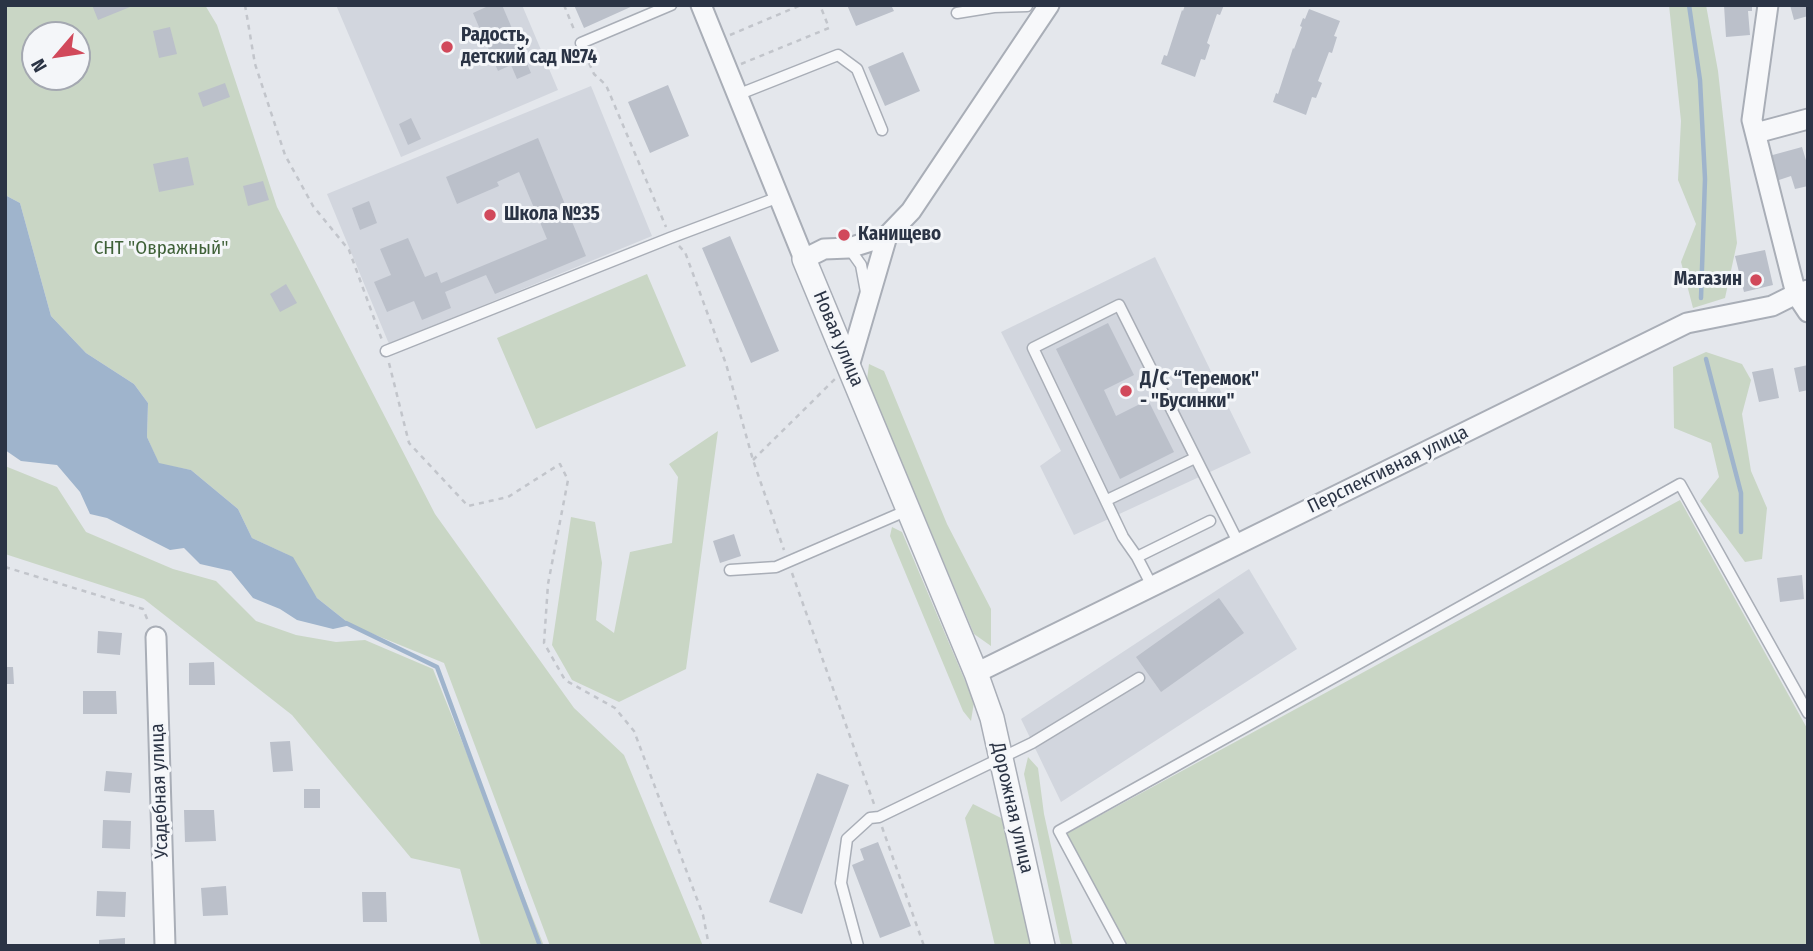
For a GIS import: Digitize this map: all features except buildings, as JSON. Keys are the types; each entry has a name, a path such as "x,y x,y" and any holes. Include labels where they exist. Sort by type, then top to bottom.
{"street":[{"name":"Новая улица","path":"701,5 976,673"},
{"path":"849,366 887,236 911,211 1049,5"},
{"path":"1768,5 1752,120 1808,312"},
{"path":"1756,133 1808,119"},
{"path":"804,259 824,249 849,248 887,236"},
{"name":"Перспективная улица","path":"976,673 1687,323 1772,306 1802,292"},
{"name":"Усадебная улица","path":"156,637 165,946"},
{"name":"Дорожная улица","path":"976,673 992,718 1043,946"}],"lane":[{"path":"580,43 671,5"},
{"path":"957,13 993,7 1027,6 1033,29"},
{"path":"737,95 838,55 857,69 882,130"},
{"path":"386,351 779,197"},
{"path":"849,248 860,265 867,300"},
{"path":"1152,586 1123,537 1033,348 1119,305 1239,544"},
{"path":"1107,500 1195,458"},
{"path":"1121,946 1059,831 1680,484 1808,713"},
{"path":"730,570 776,567 908,510"},
{"path":"1137,557 1210,521"},
{"path":"858,946 841,883 847,839 870,818 878,817 1032,743 1139,678"}],"path":[{"path":"245,5 255,64 285,155 313,206 349,250 386,351 409,443 468,506 508,497 560,464 568,481 548,584 544,643 565,680 615,708 634,731 703,915 709,946"},
{"path":"564,5 594,74 606,85 670,238 685,252 726,364 753,460 925,946"},
{"path":"724,37 801,5"},
{"path":"736,66 829,28 820,5"},
{"path":"753,460 849,366"},
{"path":"5,567 143,609 156,637"}],"shaded area":[{"name":"Радость, детский сад №74","path":"336,5 522,5 558,90 401,157"},
{"name":"Школа №35","path":"591,86 652,236 389,344 327,194"},
{"name":"Д/С “Теремок\" - \"Бусинки\"","path":"1155,257 1251,453 1074,535 1040,466 1061,451 1001,332"},
{"path":"1249,569 1297,649 1061,802 1021,719"}],"green space":[{"name":"СНТ \"Овражный\"","path":"5,5 205,5 217,25 277,207 435,514 574,708 624,755 703,946 550,946 444,663 351,625 317,598 286,554 252,538 238,509 191,470 159,464 147,437 148,403 134,384 86,353 51,316 20,203 5,195"},
{"path":"1669,5 1706,5 1718,71 1737,243 1725,298 1693,308 1681,262 1696,224 1678,180 1681,121"},
{"path":"647,274 686,366 536,429 497,338"},
{"path":"1706,352 1742,364 1751,380 1742,414 1751,471 1767,508 1762,559 1745,562 1700,501 1719,477 1711,443 1674,428 1673,367"},
{"path":"869,364 884,371 947,524 991,609 991,646 974,634 867,380"},
{"path":"718,431 686,669 619,702 572,680 552,645 571,517 595,522 602,563 596,620 614,633 630,552 672,543 678,477 669,464"},
{"path":"5,466 57,487 86,532 173,569 216,581 256,621 296,635 336,642 365,640 433,669 544,946 481,946 460,869 411,858 292,715 144,599 5,554"},
{"path":"1680,500 1808,730 1808,946 1127,946 1066,834"},
{"path":"892,527 902,532 974,702 971,721 963,711 890,536"},
{"path":"1028,757 1038,768 1044,814 1073,946 1061,946 1024,774"},
{"path":"973,804 1003,819 1031,946 995,946 965,818"}],"water":[{"path":"5,195 20,203 51,316 86,353 134,384 148,403 147,437 159,463 191,470 238,509 252,538 293,557 317,598 351,625 333,629 297,620 280,609 253,598 231,571 200,564 184,548 170,550 107,518 90,514 80,492 57,465 21,461 5,450"}],"waterway":[{"path":"1689,5 1700,80 1705,179 1701,298"},
{"path":"1706,359 1741,493 1741,532"},
{"path":"346,623 437,667 540,946"}],"place":[{"name":"Радость, детский сад №74","path":"447,47"},
{"name":"Школа №35","path":"490,215"},
{"name":"Канищево","path":"844,235"},
{"name":"Магазин","path":"1756,280"},
{"name":"Д/С “Теремок\" - \"Бусинки\"","path":"1126,391"}]}
